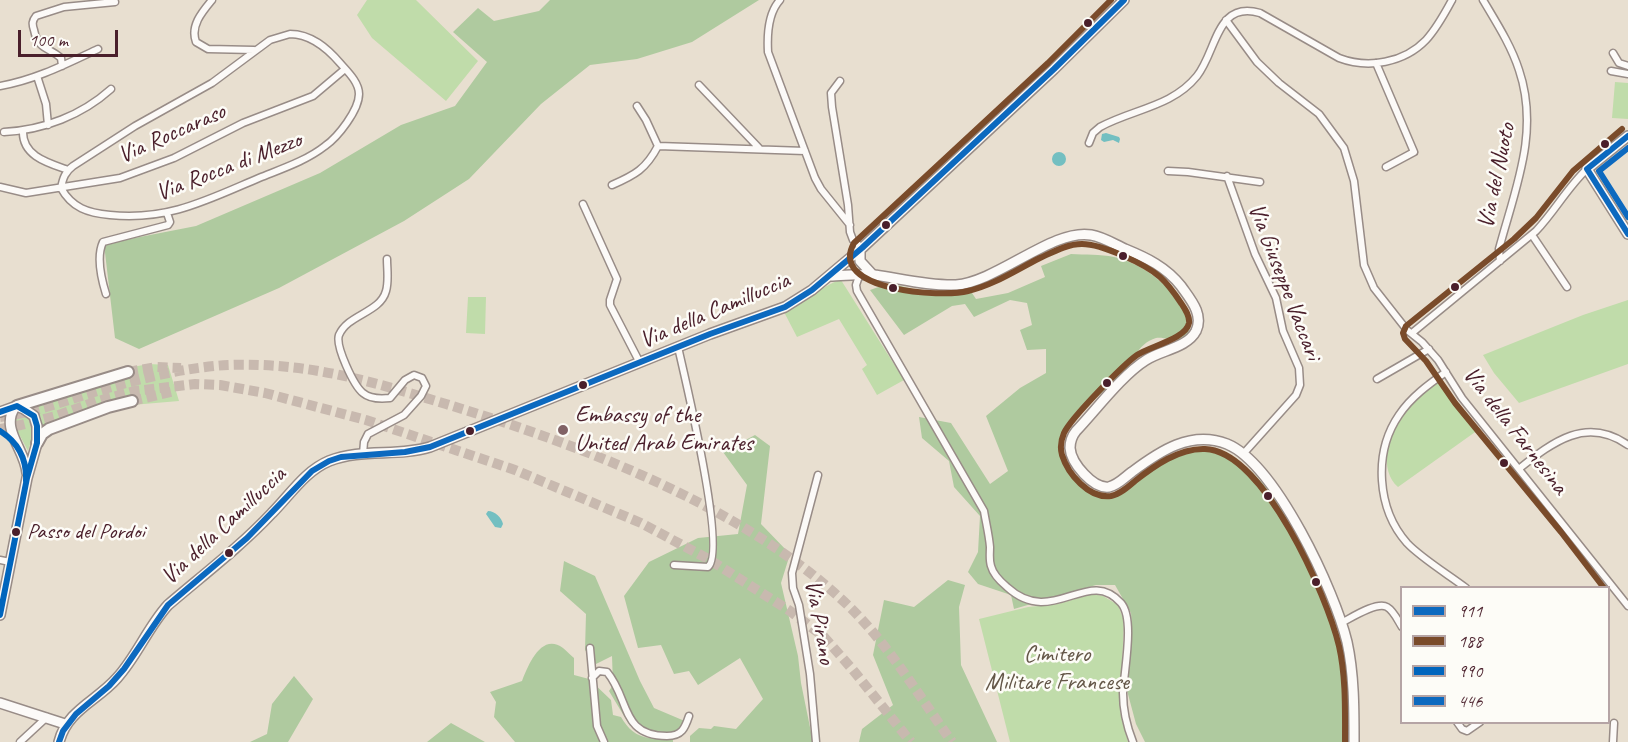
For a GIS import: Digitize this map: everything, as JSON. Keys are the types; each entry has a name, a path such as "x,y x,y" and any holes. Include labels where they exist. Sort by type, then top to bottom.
{"highway":[{"path":"16,407 102,378 128,372"},
{"path":"37,443 42,434 49,429 108,406 132,401"}],"street":[{"path":"212,0 196,25 194,34 196,42 208,49 254,50"},
{"path":"780,0 772,13 767,39 768,52 804,151 821,189 850,225"},
{"name":"Via della Camilluccia","path":"65,723 118,678 168,605 257,527 311,472 331,460 363,454 424,448 785,307 830,276 861,249 1054,69 1124,0"},
{"path":"1089,143 1093,133 1100,127 1164,102 1191,82 1207,60 1220,27 1228,15 1248,10 1256,11 1339,58 1359,64 1376,63 1403,56 1423,43 1434,30 1452,0"},
{"name":"Via del Nuoto","path":"1484,0 1516,62 1528,118 1526,148 1499,249 1500,261"},
{"path":"62,66 61,58 42,46 36,39 32,23 36,16 64,7 115,2"},
{"path":"1226,21 1257,62 1279,83 1319,114 1341,143 1351,166 1354,181 1366,271 1378,294 1429,349 1446,372"},
{"path":"61,188 68,170 135,126 212,83 254,50 275,38 300,34 327,49 345,69"},
{"path":"0,86 37,76 98,49"},
{"path":"1613,53 1619,63 1628,66"},
{"path":"1376,63 1414,152 1386,167"},
{"name":"Via Roccaraso","path":"0,187 26,193 120,177 174,158 243,123 313,96 345,69"},
{"name":"Via Rocca di Mezzo","path":"61,188 71,202 87,211 138,217 167,213 294,163 316,153 330,143 343,128 355,107 359,96 357,85 345,69"},
{"path":"1611,71 1628,74"},
{"path":"37,76 45,100 48,125"},
{"path":"840,81 832,90 831,98 852,238 861,249 860,261 872,274"},
{"path":"699,85 759,149"},
{"path":"4,132 23,131 48,125 90,107 111,89"},
{"path":"637,106 658,146"},
{"path":"23,131 24,142 30,150 44,160 68,170"},
{"path":"1412,333 1532,235 1587,169 1628,136"},
{"path":"658,146 804,151"},
{"path":"612,185 640,172 658,146"},
{"path":"1587,169 1628,234"},
{"path":"1168,171 1260,182"},
{"name":"Via Giuseppe Vaccari","path":"1227,177 1255,254 1276,298 1282,331 1298,365 1300,375 1300,385 1296,395 1244,453"},
{"path":"583,204 617,279 610,306 640,363"},
{"path":"106,294 100,265 103,242 168,225 170,222 167,213"},
{"path":"830,276 872,274 923,283 962,284 985,276 1053,243 1078,235 1098,237 1154,262 1172,275 1199,316 1196,330 1186,342 1153,356 1138,366 1076,431 1070,442 1071,454 1095,484 1108,487 1116,484 1160,452 1181,442 1213,440 1244,453 1268,479 1292,514 1341,623 1350,660 1354,742"},
{"path":"1532,235 1567,287"},
{"path":"363,454 364,442 368,434 404,415 421,396 426,386 422,378 414,375 405,380 390,398 367,396 360,390 340,351 338,339 343,328 379,303 385,295 387,259"},
{"path":"859,276 857,291 984,511 991,566 999,579 1017,596 1034,603 1053,602 1094,590 1108,593 1123,605 1128,623 1124,698 1126,717 1133,742"},
{"path":"674,565 708,567 714,555 713,520 678,347"},
{"path":"1377,379 1429,349"},
{"name":"Via della Farnesina","path":"1463,586 1408,544 1384,502 1382,461 1390,432 1397,418 1420,391 1446,372 1462,398 1628,606"},
{"path":"16,407 8,422 11,438 26,464 27,478"},
{"path":"0,412 16,407 31,413 36,418 37,443 27,478 0,615"},
{"path":"0,431 11,438"},
{"path":"1520,468 1549,446 1575,434 1604,434 1628,445"},
{"path":"21,453 27,457 34,454"},
{"name":"Via Pirano","path":"816,742 810,674 792,573 818,475"},
{"path":"0,560 10,561"},
{"path":"1341,623 1375,606 1383,606 1390,609 1400,625"},
{"path":"590,648 597,726 604,742"},
{"path":"592,678 599,670 607,672 616,683 630,719 647,734 661,736 678,734 683,730 689,716"},
{"path":"0,703 65,723 59,742"},
{"path":"20,742 47,717"},
{"path":"1613,742 1614,723"},
{"path":"1457,724 1465,731 1478,724"}],"green space":[{"path":"367,0 416,0 478,61 446,101 372,38 357,15"},
{"path":"550,0 759,0 692,42 637,59 590,65 541,104 469,179 404,221 279,288 139,349 115,338 104,244 196,226 320,173 401,125 455,106 487,62 453,32 478,8 494,21 539,11"},
{"path":"1615,82 1628,83 1628,119 1612,118"},
{"path":"1071,254 1109,256 1149,272 1178,298 1192,319 1189,332 1179,341 1156,338 1144,345 1119,378 1084,408 1066,433 1062,446 1065,459 1074,473 1087,486 1113,496 1156,466 1179,455 1192,452 1205,451 1225,455 1244,465 1260,480 1287,519 1332,615 1344,681 1345,742 1145,742 1136,724 1125,683 1132,630 1131,613 1115,585 1096,585 1014,609 1011,595 978,584 968,572 978,552 980,516 954,487 949,461 922,438 919,417 951,423 990,484 1008,471 986,416 1020,388 1046,373 1046,349 1027,350 1020,330 1032,325 1027,303 1010,300 974,317 965,304 952,306 904,335 870,290 890,283 912,289 972,293 976,299 1008,293 1045,277 1041,266"},
{"path":"841,280 904,380 877,395 862,369 867,365 839,319 797,337 784,312 830,284"},
{"path":"468,297 486,297 485,334 466,333"},
{"path":"1628,300 1628,364 1519,403 1494,373 1483,355 1583,315"},
{"path":"149,364 168,365 179,401 132,405 42,427 41,417 33,407 97,384 127,368"},
{"path":"1438,382 1478,430 1398,487 1388,472 1387,463 1387,453 1395,426 1408,408"},
{"path":"18,413 29,417 31,422 32,433 28,451 19,434 14,430 15,415"},
{"path":"755,435 770,446 761,524 790,554 781,583 798,656 813,742 690,742 690,736 699,728 711,729 714,726 736,729 763,699 740,658 698,685 689,671 674,674 661,645 638,648 624,596 649,562 698,538 738,534 747,485 723,452"},
{"path":"564,561 595,576 654,708 687,722 673,737 673,742 515,742 494,717 496,702 490,692 522,681 536,653 548,644 555,644 574,658 574,675 589,679 611,700 613,715 621,717 636,734 649,738 649,730 630,726 609,691 613,685 612,656 596,664 585,650 586,614 560,591"},
{"path":"948,580 965,585 959,607 961,665 997,742 859,742 862,729 893,705 873,655 884,600 914,607"},
{"name":"Cimitero Militare Francese","path":"1092,594 1103,596 1118,605 1124,621 1120,711 1128,742 1010,742 979,619 1028,607 1058,604"},
{"path":"294,676 313,699 288,742 250,742 267,734 272,704"},
{"path":"451,723 485,742 427,742"}],"water":[{"path":"1102,134 1119,137 1119,143 1113,140 1104,142 1101,140"},
{"path":"1056,152 1062,152 1066,159 1062,166 1056,166 1052,162 1052,156"},
{"path":"488,511 500,517 503,524 501,528 495,527 486,514"}],"tunnel":[{"path":"0,417 30,411 171,372 214,366 257,365 312,370 365,381 497,420 601,458 653,480 704,505 798,563 839,597 871,630 952,742"},
{"path":"128,372 157,367 181,368"},
{"path":"0,429 56,416 135,391 195,384 220,385 265,393 366,420 515,470 641,523 710,560 790,611 824,637 911,742"},
{"path":"132,401 175,391"}],"transit line":[{"name":"188","path":"1111,0 1048,63 854,243 850,259 857,272 872,281 892,288 914,292 955,293 987,285 1055,251 1082,244 1101,247 1123,256 1144,266 1163,280 1187,313 1189,323 1186,329 1175,338 1137,355 1086,404 1064,433 1062,455 1069,470 1080,484 1095,494 1103,496 1118,494 1167,459 1195,449 1205,449 1227,456 1249,474 1270,499 1290,529 1307,562 1332,623 1343,670 1345,742"},
{"name":"911","path":"59,742 63,731 76,714 109,686 124,669 168,605 247,538 312,471 341,457 405,452 430,447 710,334 785,307 812,290 862,248 1054,69 1124,0"},
{"name":"188","path":"1602,586 1455,403 1426,361 1405,339 1403,333 1406,326 1514,239 1536,218 1573,171 1622,129"},
{"name":"911","path":"1628,136 1587,169 1628,234"},
{"name":"446","path":"1628,148 1599,171 1628,217"},
{"name":"990","path":"0,412 17,406 34,416 37,426 37,443 27,478 0,615"},
{"name":"990","path":"0,431 17,446 25,466 26,481"}],"place":[{"name":"Embassy of the United Arab Emirates","path":"563,430"},
{"name":"Passo del Pordoi","path":"16,532"}]}
